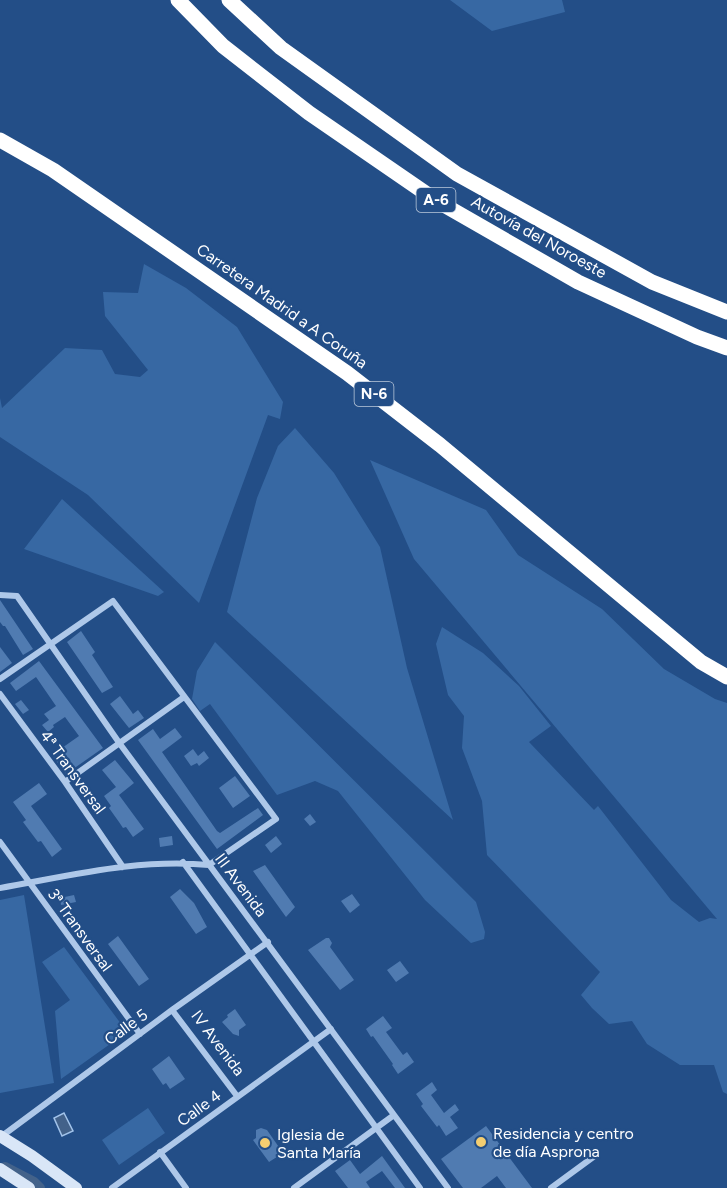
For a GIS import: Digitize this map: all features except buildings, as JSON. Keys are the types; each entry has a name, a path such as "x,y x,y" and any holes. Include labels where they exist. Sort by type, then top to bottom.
{"highway":[{"name":"Autovía del Noroeste","path":"178,0 223,46 309,113 437,201 578,282 697,337 727,348"},
{"name":"Autovía del Noroeste","path":"229,0 281,48 457,174 652,282 727,312"},
{"name":"Carretera Madrid a A Coruña","path":"0,140 53,171 348,373 440,445 701,662 727,677"}],"street":[{"name":"III Avenida","path":"0,594 17,596 120,744 448,1188"},
{"path":"0,679 112,601 276,819 209,865 183,862 123,867 0,888"},
{"name":"4ª Transversal","path":"0,694 123,867"},
{"path":"64,782 184,697"},
{"name":"3ª Transversal","path":"0,842 140,1034"},
{"name":"III Avenida","path":"183,862 420,1188"},
{"name":"Calle 5","path":"1,1136 268,942"},
{"name":"IV Avenida","path":"172,1010 237,1096"},
{"name":"Calle 4","path":"112,1188 331,1029"},
{"path":"294,1188 394,1115"},
{"path":"1,1136 76,1188"},
{"path":"160,1152 186,1188"},
{"path":"551,1188 596,1155"},
{"path":"0,1169 29,1188"}],"shaded area":[{"path":"450,0 562,0 565,12 492,31"},
{"path":"144,264 186,288 237,327 283,402 280,419 268,415 199,603 88,495 0,437 0,398 2,408 65,348 102,350 115,374 140,377 148,370 105,316 103,292 138,293"},
{"path":"295,428 334,473 380,547 407,668 453,820 227,612 257,498 278,446"},
{"path":"370,460 486,510 518,555 602,609 664,669 715,699 727,703 727,1094 723,1092 714,1065 680,1065 647,1044 632,1021 609,1024 592,1008 581,995 600,972 487,855 482,801 462,748 464,716 448,695 436,644 442,627 483,653 519,686 551,726 529,742 594,810 598,806 671,900 699,922 710,918 717,919 414,559"},
{"path":"62,499 164,592 158,596 24,549"},
{"path":"215,642 476,902 485,932 484,939 471,943 425,900 338,791 315,781 277,795 210,704 200,711 192,699 197,671"},
{"path":"24,895 54,1083 0,1093 0,900"},
{"path":"64,947 127,1032 61,1079 55,1011 70,1000 42,962"},
{"path":"148,1108 165,1133 119,1165 102,1140"},
{"path":"64,1113 73,1131 62,1136 54,1118"}],"waterway":[{"path":"5,1167 34,1182 40,1188"}],"place":[{"name":"Residencia y centro de día Asprona","path":"481,1142"},
{"name":"Iglesia de Santa María","path":"265,1143"}]}
